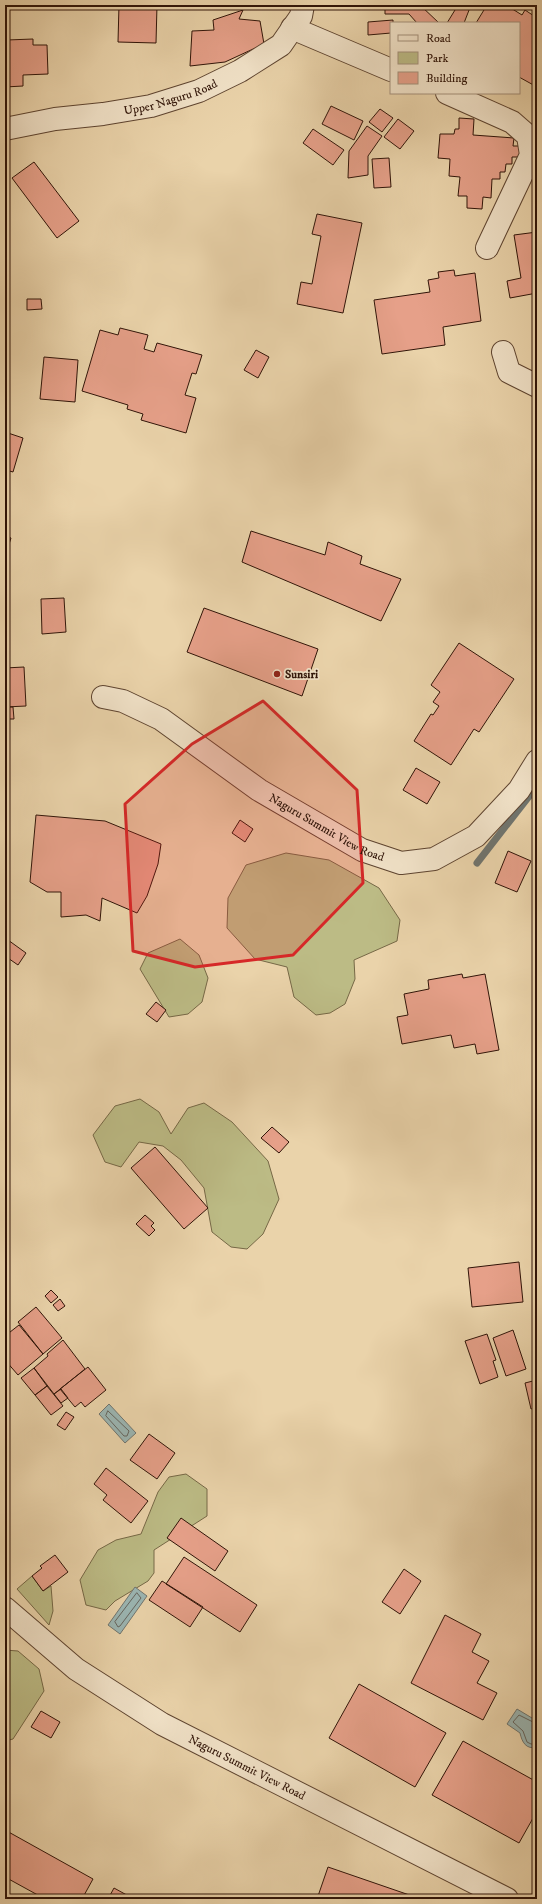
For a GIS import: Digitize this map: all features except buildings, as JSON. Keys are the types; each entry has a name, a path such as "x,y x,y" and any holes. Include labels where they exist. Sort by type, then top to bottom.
{"street":[{"name":"Upper Naguru Road","path":"5,129 55,119 103,114 151,106 199,91 240,71 281,45 300,16 303,5"},
{"path":"292,28 390,70"},
{"path":"449,94 512,122 528,136 531,155 487,248"},
{"path":"503,352 509,372 537,386"},
{"name":"Naguru Summit View Road","path":"103,697 123,701 161,720 259,790 362,850 401,863 434,859 476,836 519,790 537,761"},
{"name":"Naguru Summit View Road","path":"5,1608 76,1669 162,1724 507,1899"}],"highlighted area":[{"path":"263,701 357,790 363,883 293,955 195,967 133,951 125,804 192,744"}],"green space":[{"path":"286,853 329,860 379,888 400,920 397,941 354,960 355,979 345,1004 330,1013 316,1015 294,997 287,967 255,959 227,928 228,898 246,865"},
{"path":"180,939 199,955 208,978 202,1002 188,1014 169,1017 140,969 148,953"},
{"path":"140,1099 159,1112 171,1134 188,1108 204,1103 232,1122 268,1161 279,1199 263,1234 247,1249 231,1247 212,1232 204,1188 181,1160 163,1146 139,1142 121,1167 105,1162 93,1135 115,1106"},
{"path":"186,1474 207,1489 207,1516 154,1550 154,1573 148,1581 115,1601 106,1610 86,1605 80,1580 98,1550 116,1540 141,1534 158,1492 169,1477"},
{"path":"32,1576 43,1591 51,1586 53,1611 49,1625 17,1589"},
{"path":"5,1650 18,1651 39,1669 44,1691 13,1739 5,1741"}],"water":[{"path":"109,1404 136,1433 125,1443 99,1414"},
{"path":"135,1587 147,1596 120,1634 108,1625"},
{"path":"517,1709 537,1721 537,1747 533,1748 527,1746 523,1742 520,1733 507,1724"}],"waterway":[{"path":"477,863 537,786"}],"place":[{"name":"Sunsiri","path":"277,674"}]}
